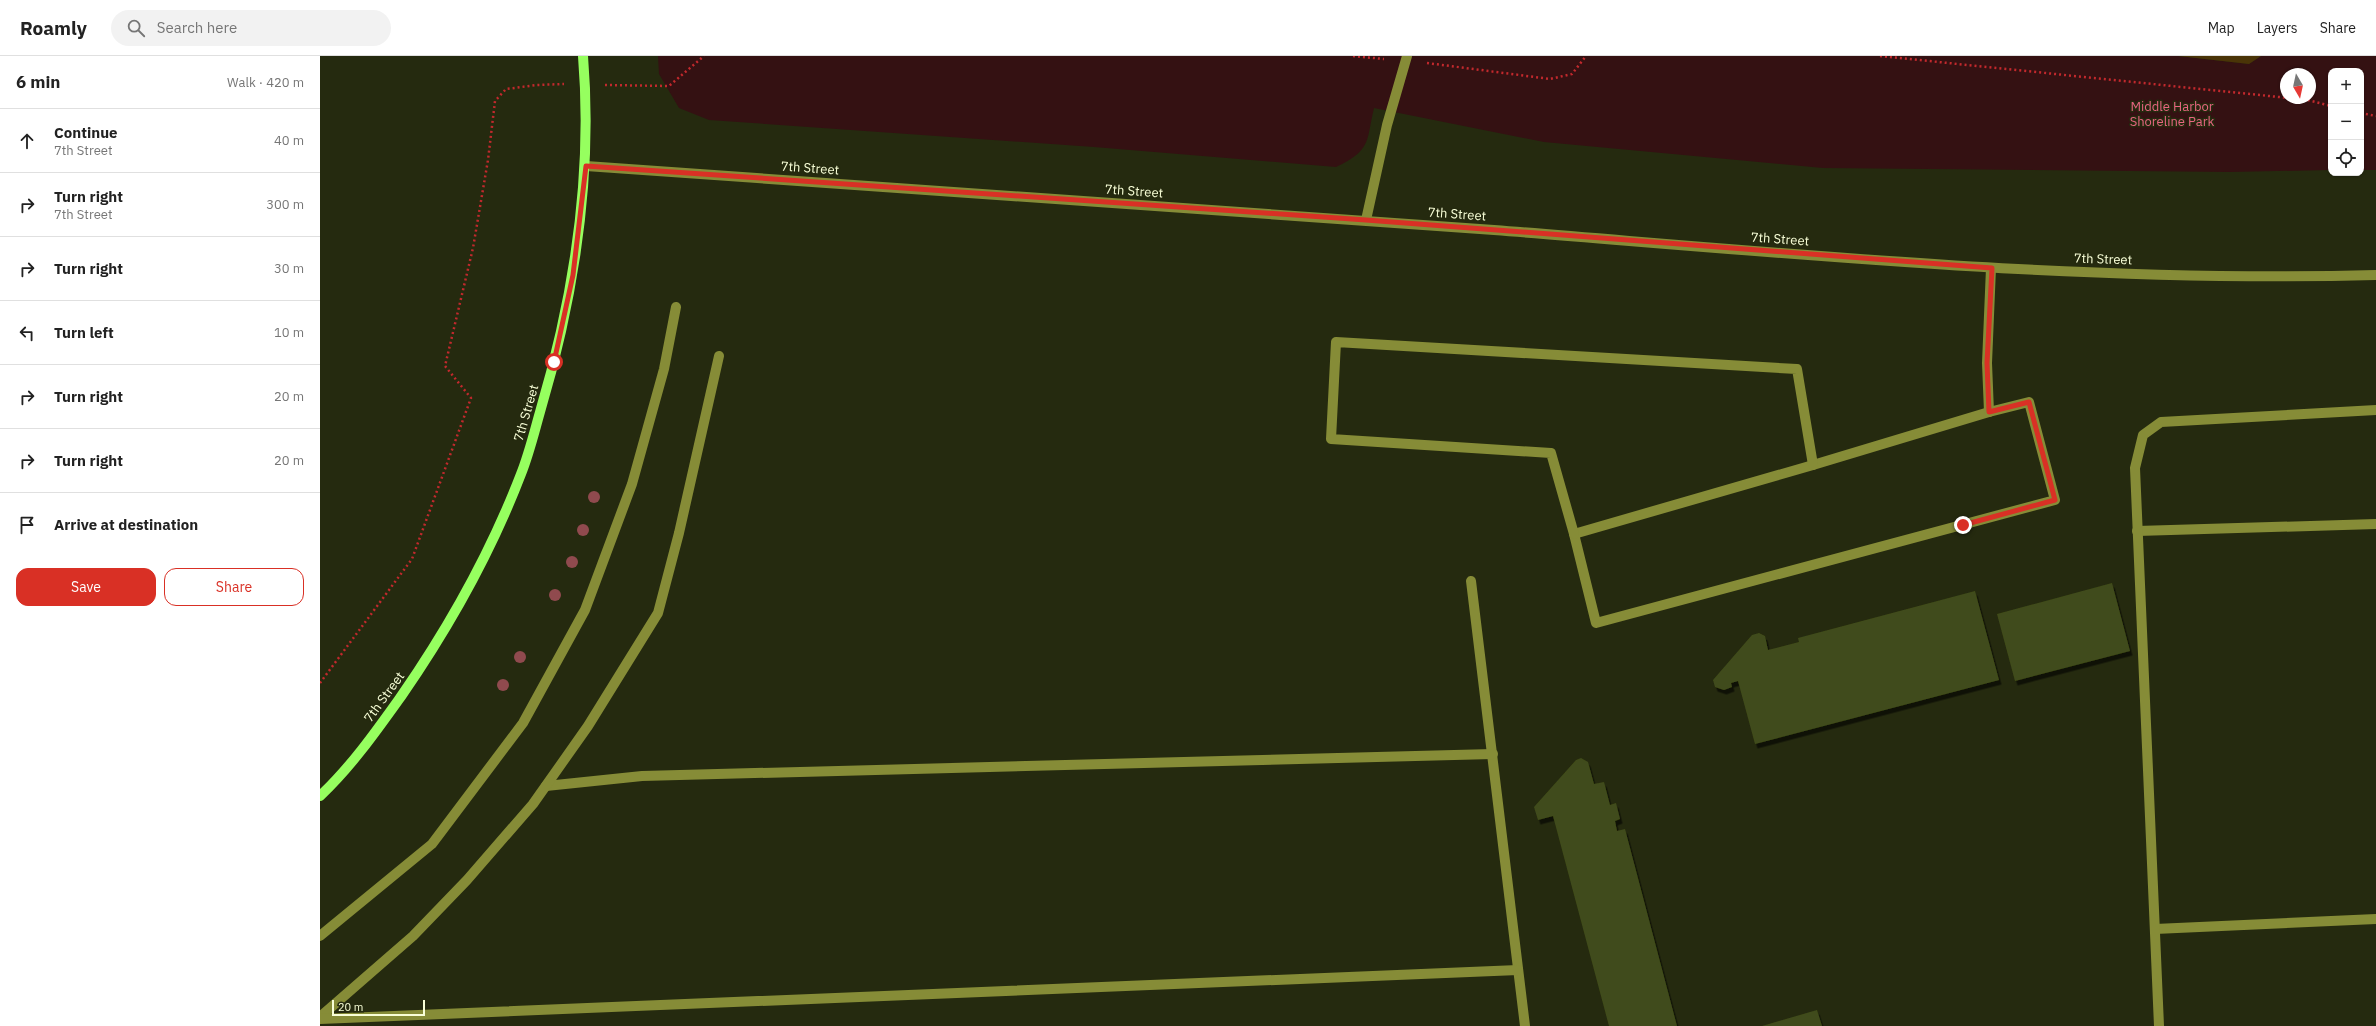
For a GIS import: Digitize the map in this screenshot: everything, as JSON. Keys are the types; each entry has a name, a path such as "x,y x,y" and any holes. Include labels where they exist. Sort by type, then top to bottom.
{"main road":[{"path":"583,56 586,166"},
{"name":"7th Street","path":"320,796 332,784 383,721 436,646 479,567 521,474 550,377 573,275 586,166"}],"street":[{"path":"1366,220 1387,125 1407,58"},
{"name":"7th Street","path":"586,166 1366,220 1992,268 2150,274 2376,275"},
{"path":"1989,412 1987,363 1992,268"},
{"path":"320,936 432,844 523,722 585,610 632,484 664,369 676,307"},
{"path":"1574,534 1814,465 1989,412 2029,402 2055,500 1596,623 1574,534 1551,453 1331,439 1336,342 1797,370 1814,465"},
{"path":"320,1018 413,936 467,880 533,804 588,726 658,613 679,532 719,356"},
{"path":"2159,1026 2135,468 2143,435 2161,422 2376,410"},
{"path":"2138,531 2376,524"},
{"path":"1471,581 1525,1026"},
{"path":"546,786 642,776 1493,754"},
{"path":"2155,929 2376,920"},
{"path":"320,1018 1518,970"}],"path":[{"path":"669,86 704,56"},
{"path":"1353,56 1407,58 1550,79 1572,74 1586,56"},
{"path":"1880,56 2300,100 2328,105"},
{"path":"320,683 412,559 466,413 471,398 446,366 473,248 488,160 495,101 506,88 538,85"},
{"path":"2364,114 2376,116"}],"green space":[{"name":"Middle Harbor Shoreline Park","path":"658,56 2178,56 2249,64 2261,56 2376,56 2376,170 2364,170 2364,68 2328,68 2328,170 2230,172 1823,168 1544,142 1374,108 1366,144 1356,155 1336,167 1094,147 709,120 679,108 659,74"}],"shaded area":[{"path":"2178,56 2261,56 2249,64"}],"building":[{"path":"2112,583 2130,651 2015,681 1997,614"},
{"path":"1975,591 1999,680 1755,744 1738,681 1731,683 1732,687 1724,690 1715,687 1713,680 1752,635 1759,633 1765,636 1768,650 1799,642 1798,638"},
{"path":"1581,758 1588,762 1594,784 1604,782 1610,805 1616,803 1620,819 1615,821 1617,831 1625,829 1677,1026 1609,1026 1553,816 1538,820 1534,807 1576,760"},
{"path":"1817,1010 1822,1026 1762,1026"}],"route":[{"path":"554,362 573,275 586,166 1366,220 1992,268 1987,363 1989,412 2029,402 2055,500 1963,525"}]}
